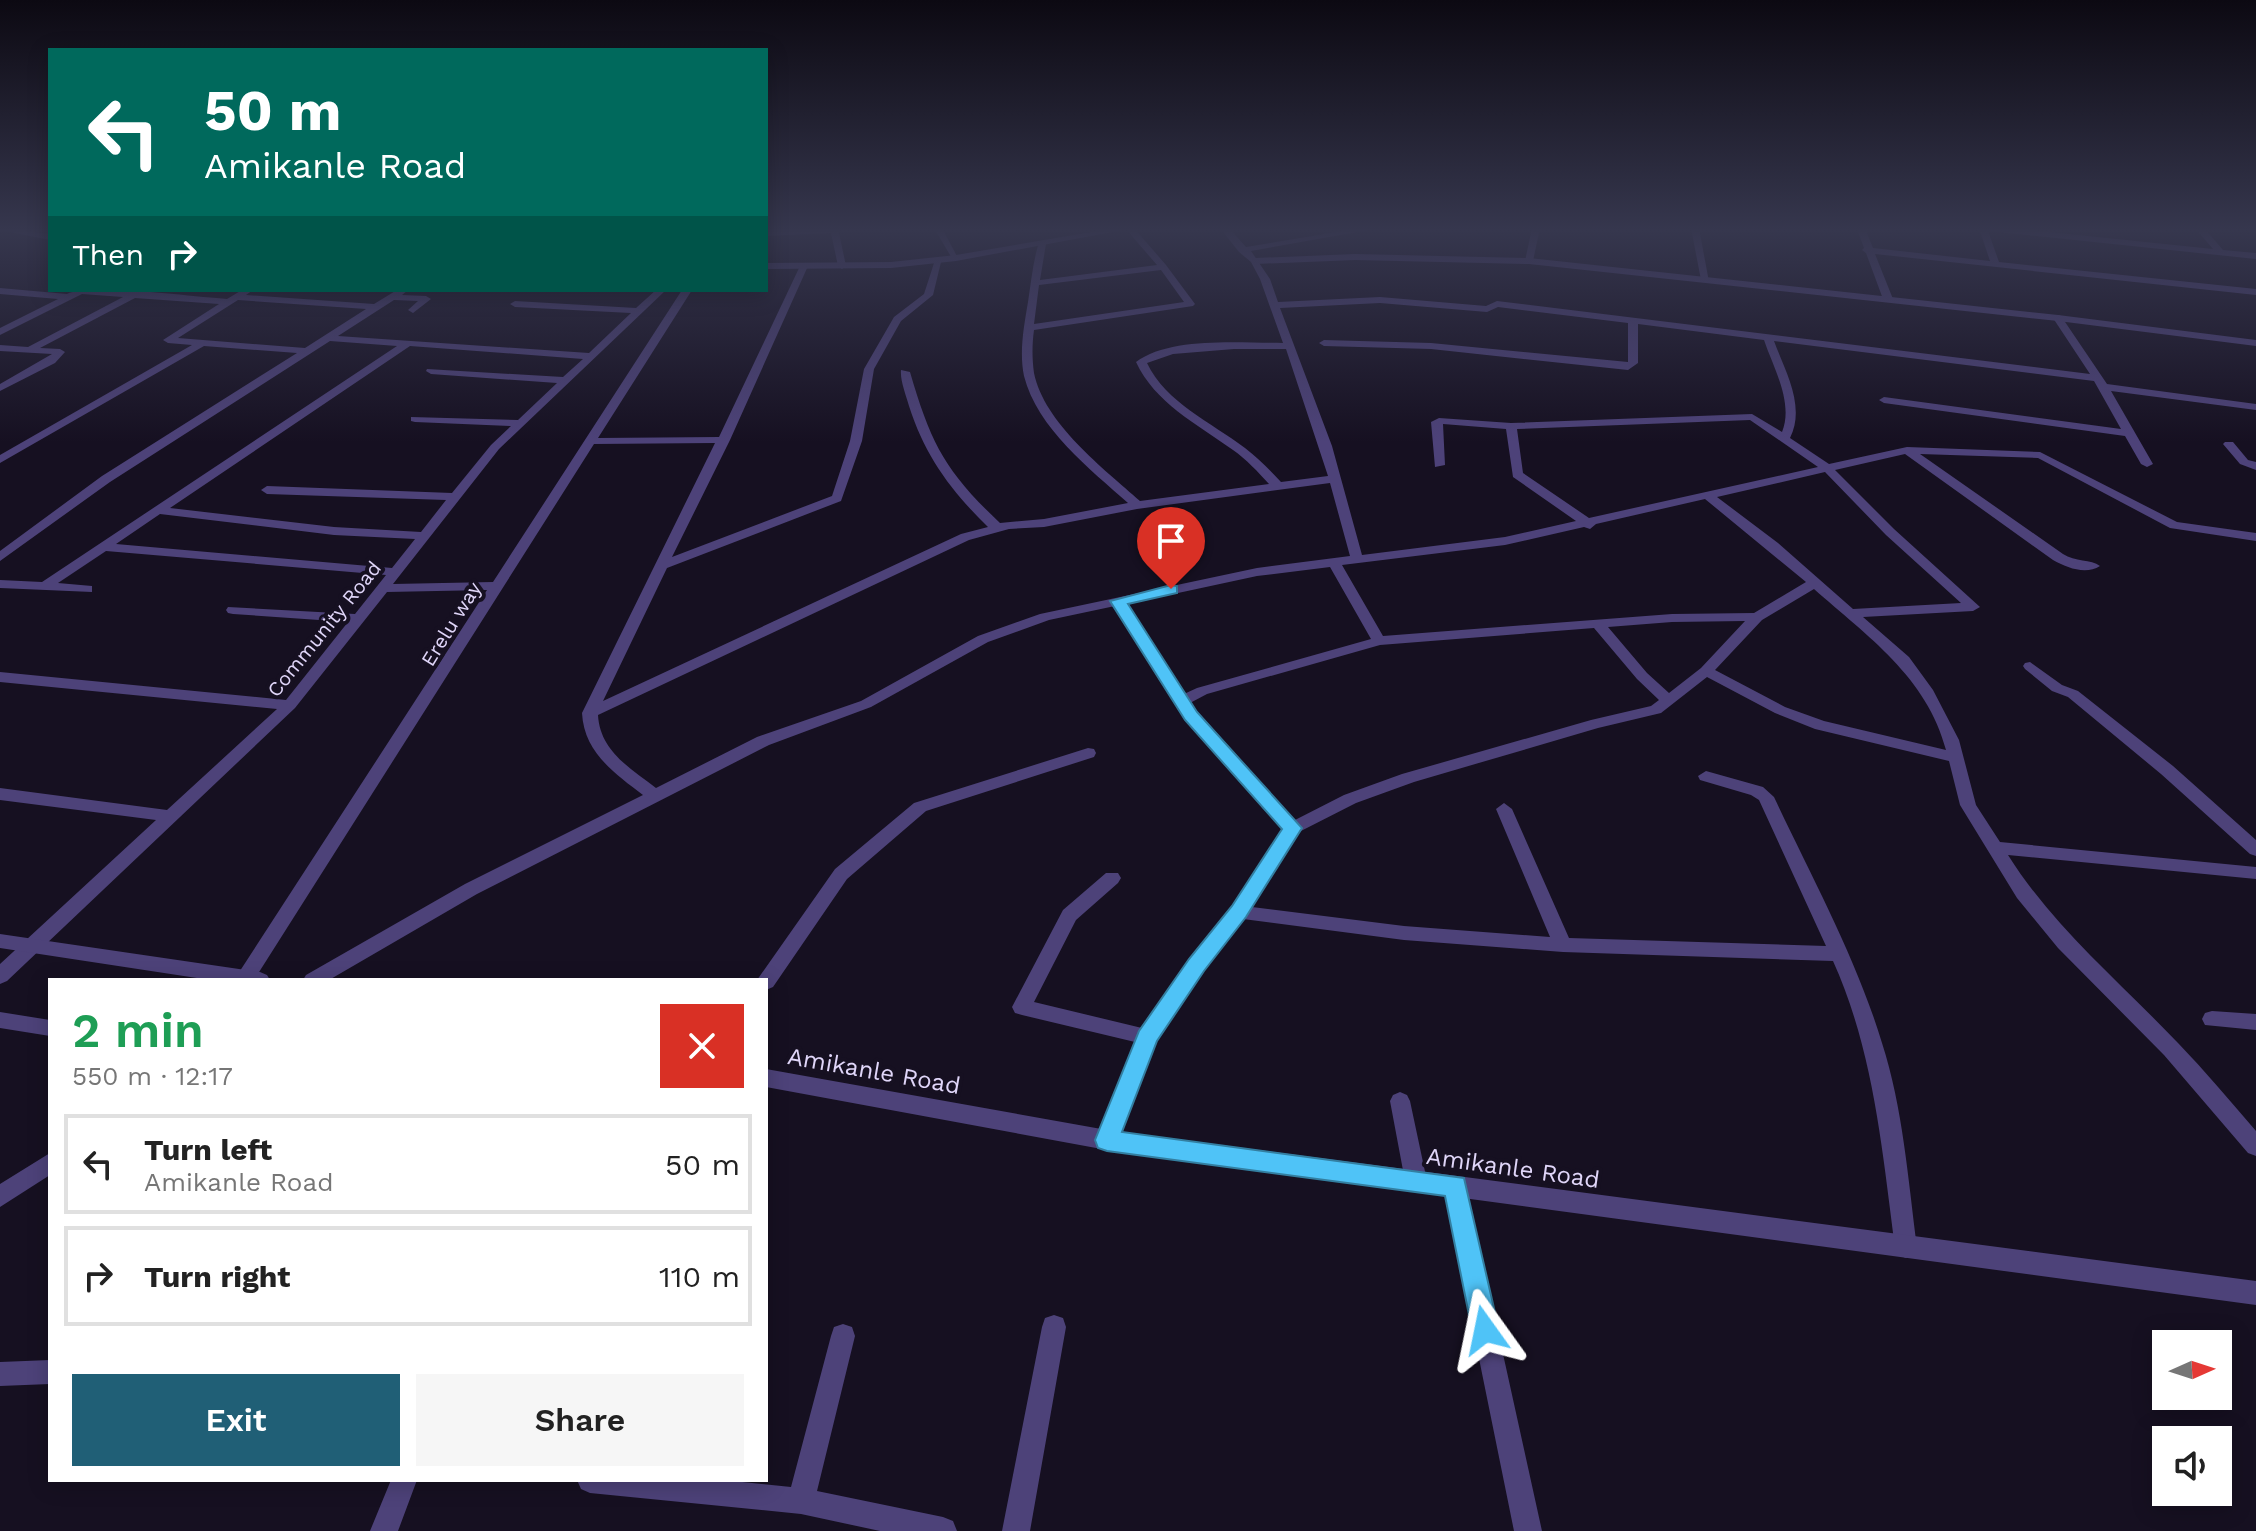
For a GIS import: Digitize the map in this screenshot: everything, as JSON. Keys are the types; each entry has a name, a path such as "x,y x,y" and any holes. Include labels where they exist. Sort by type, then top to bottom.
{"street":[{"path":"0,332 64,299"},
{"path":"30,349 126,299"},
{"path":"218,299 376,307"},
{"path":"0,557 76,498 388,299"},
{"path":"413,310 425,299"},
{"name":"Community Road","path":"0,976 290,705 385,588 476,468 563,380 650,299"},
{"name":"Erelu way","path":"254,978 681,299"},
{"path":"656,797 602,752 590,732 590,713 724,440 789,299"},
{"path":"663,565 837,498 856,441 869,369 897,319 922,299"},
{"path":"1034,299 1027,355 1037,395 1088,460 1137,505"},
{"path":"1032,327 1190,304 1187,299"},
{"path":"1272,299 1326,446 1357,559"},
{"path":"1892,299 2256,343"},
{"path":"232,300 167,338 308,351"},
{"path":"1274,305 1380,300 1487,309 1497,304 1768,337 2256,407"},
{"path":"515,304 637,311"},
{"path":"0,317 25,319"},
{"path":"2058,318 2147,464"},
{"path":"1324,343 1431,346 1628,367 1633,363 1633,322"},
{"path":"1768,337 1790,408 1791,429 1785,437"},
{"path":"331,338 589,356"},
{"path":"0,460 202,343"},
{"path":"48,584 408,343"},
{"path":"1279,487 1238,449 1188,414 1147,375 1141,362 1153,356 1205,348 1290,346"},
{"path":"0,348 60,354 0,388"},
{"path":"431,371 563,380"},
{"path":"905,372 920,427 934,459 944,475 996,527"},
{"path":"1884,400 2129,433"},
{"path":"1439,465 1437,422 1511,426 1743,416 1758,420 1826,467 1890,532 1973,607 1853,613"},
{"path":"415,419 519,423"},
{"path":"1511,426 1517,474 1590,525"},
{"path":"592,441 724,440"},
{"path":"2229,444 2244,462 2256,466"},
{"path":"1907,450 2058,557 2072,565 2093,566"},
{"path":"316,978 471,889 763,741 866,704 1006,629 1045,617 1257,572 1505,541 1590,525 1706,494 1907,450 2040,455 2174,525 2256,537"},
{"path":"590,713 965,537 996,527 1333,479"},
{"path":"267,490 455,497"},
{"path":"1706,494 1853,613 1904,660 1926,690 1956,758 1968,805 2040,916 2171,1049 2256,1146"},
{"path":"156,510 334,531 424,536"},
{"path":"103,547 396,572"},
{"path":"1334,562 1379,641"},
{"path":"1107,1140 1147,1037 1197,965 1239,912 1293,828 1350,799 1408,778 1656,710 1706,671 1757,617 1814,583"},
{"path":"0,584 48,584 87,589"},
{"path":"385,588 498,586"},
{"path":"1118,601 1181,701 1293,828"},
{"path":"233,610 360,619"},
{"path":"1181,701 1202,691 1379,641 1598,624 1757,617"},
{"path":"1598,624 1642,676 1668,700"},
{"path":"2030,666 2057,688 2073,694 2167,770 2256,850"},
{"path":"1706,671 1780,710 1820,725 1956,758"},
{"path":"0,677 290,705"},
{"path":"768,979 841,874 920,807 1088,753"},
{"path":"1706,776 1757,791 1766,797 1839,954 1868,1030 1887,1106 1906,1247"},
{"path":"0,794 169,816"},
{"path":"1504,809 1563,945"},
{"path":"1995,848 2256,873"},
{"path":"1112,878 1069,915 1022,1007 1147,1037"},
{"path":"1239,912 1404,933 1563,945 1839,954"},
{"path":"0,941 246,978"},
{"path":"2212,1019 2256,1022"},
{"path":"0,1020 48,1028"},
{"name":"Amikanle Road","path":"768,1078 1107,1140 2256,1293"},
{"path":"1400,1101 1416,1181"},
{"path":"0,1197 48,1164"},
{"path":"1455,1186 1528,1531"},
{"path":"1016,1531 1054,1327"},
{"path":"801,1501 843,1336"},
{"path":"0,1374 48,1372"},
{"path":"384,1531 403,1482"},
{"path":"610,1482 801,1501 943,1531"}],"route":[{"path":"1171,589 1118,601 1191,716 1293,828 1239,912 1197,965 1147,1037 1107,1140 1455,1186 1485,1330"}]}
